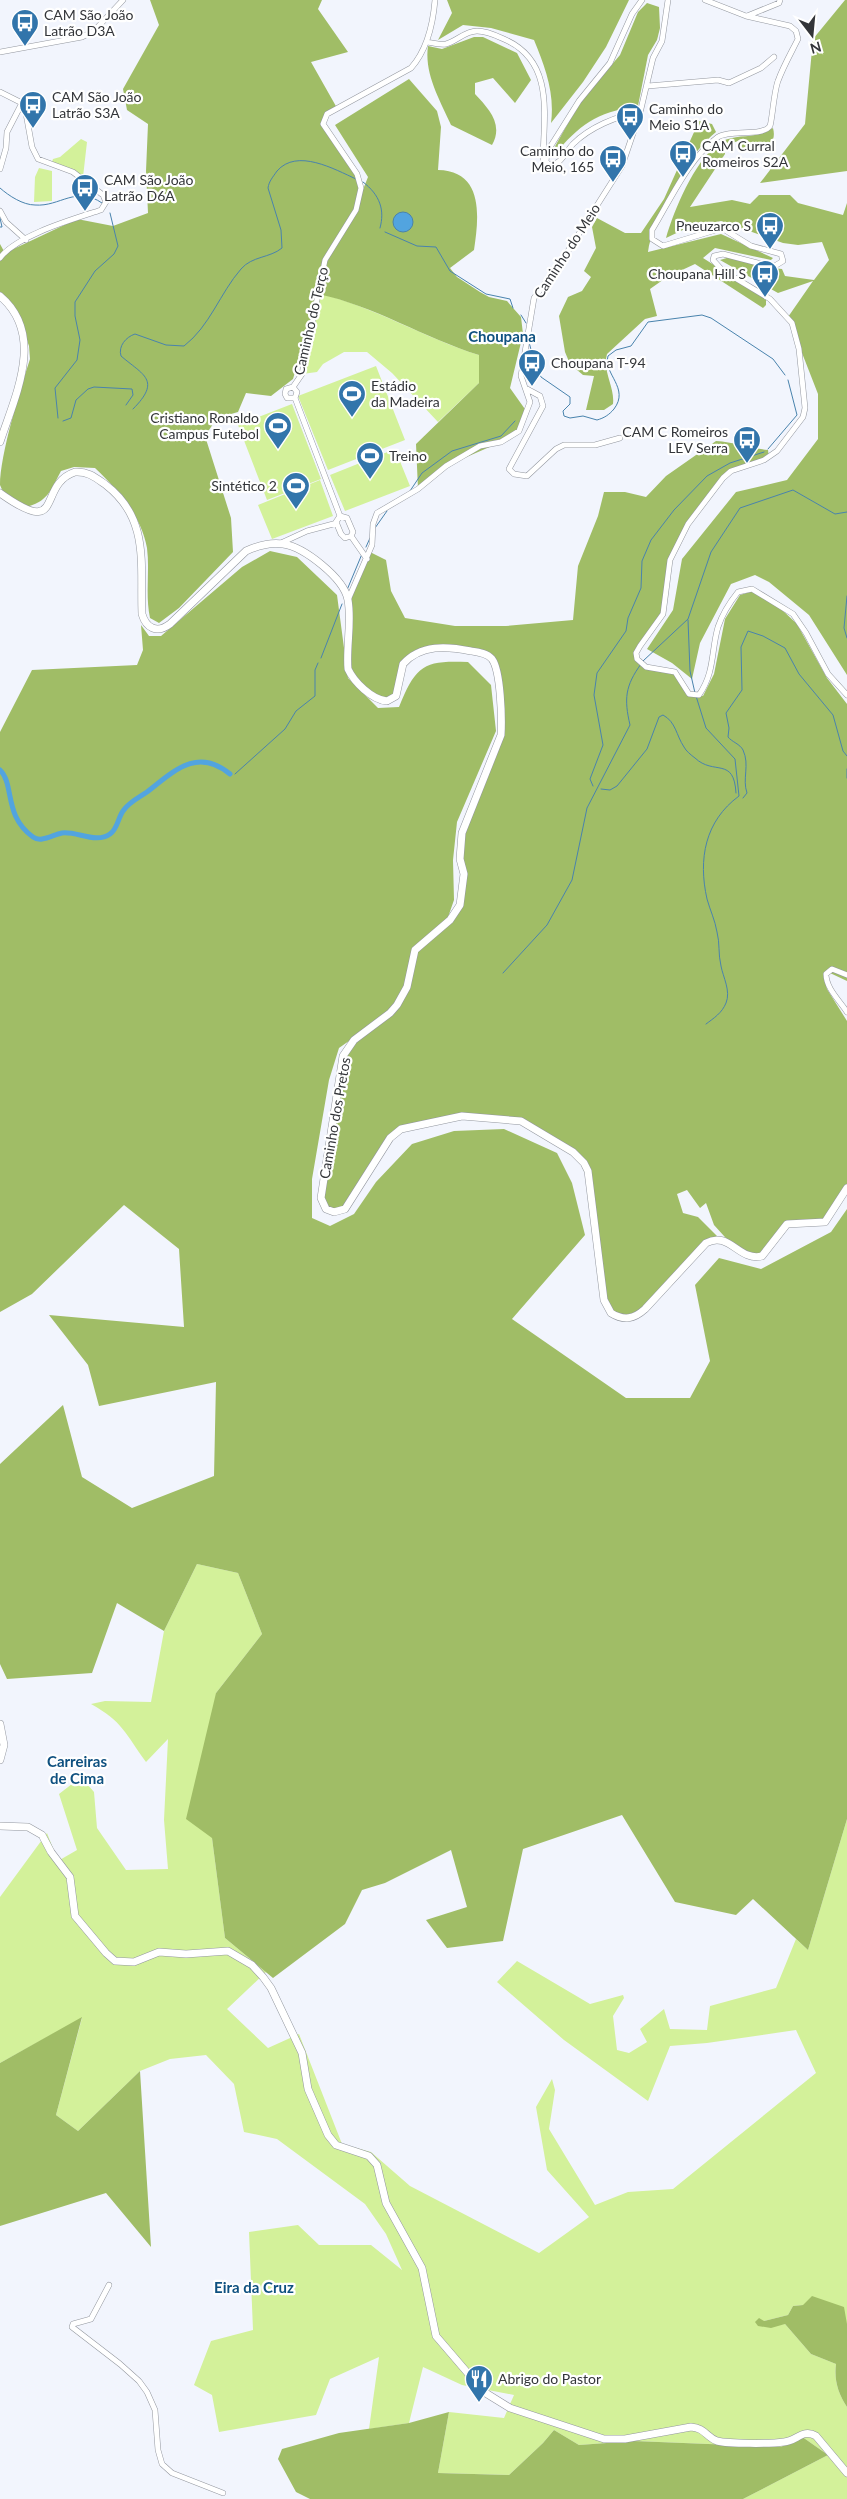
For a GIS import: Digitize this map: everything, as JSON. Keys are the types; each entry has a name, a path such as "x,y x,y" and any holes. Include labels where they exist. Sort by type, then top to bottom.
{"main road":[{"path":"0,296 14,312 22,329 25,345 24,367 0,442"},
{"path":"0,493 26,510 37,512 47,508 61,481 70,474 87,473 112,490 126,505 135,522 141,550 142,614 147,625 155,629 160,629 170,624 246,551 261,545 280,543"},
{"name":"Caminho dos Pretos","path":"280,543 296,547 331,573 341,583 348,600 348,669 358,684 377,698 387,701 396,696 403,664 426,651 447,646 482,653 488,655 495,664 502,723 497,747 462,833 460,859 464,874 460,905 450,920 415,950 407,986 397,1005 390,1013 354,1040 343,1056 321,1198 326,1209 334,1212 345,1209 390,1138 401,1129 462,1116 521,1121 573,1152 584,1163 590,1185 604,1300 611,1313 626,1318 635,1317 645,1308 706,1242 712,1239 723,1239 749,1257 762,1256 787,1224 825,1222 847,1188"},
{"path":"0,1724 4,1745 0,1760"},
{"path":"0,1826 28,1827 42,1835 51,1852 70,1877 72,1906 75,1916 115,1962 134,1962 159,1952 186,1954 228,1951 246,1960 263,1977 271,1988 302,2053 308,2089 328,2135 336,2145 369,2156 377,2165 386,2203 422,2268 436,2336 458,2365 488,2396 510,2408 604,2439 624,2439 691,2427 701,2428 714,2439 725,2442 786,2442 802,2434 810,2433 816,2436 847,2473"}],"street":[{"path":"0,52 82,37 94,31 123,0"},
{"name":"Caminho do Terço","path":"293,387 302,374 325,260 356,210 361,188 357,174 323,124 327,114 411,68 421,56 427,42 435,0"},
{"path":"549,165 546,160 547,152 579,101 610,63 632,14 642,0"},
{"name":"Caminho do Meio","path":"348,600 372,545 373,524 378,513 418,489 446,466 480,446 501,442 519,431 530,402 521,376 534,298 561,262 622,166 648,86 654,58 662,41 668,0"},
{"path":"706,0 746,16 790,26 796,31 798,39 778,81 771,108 771,125 753,132 721,136 705,148 690,167 652,230 652,239 663,246 719,229 725,230 751,246 781,254 783,262 773,267 723,254 714,256 713,260 722,270 770,299 792,323 799,349 805,408 804,416 778,451 764,460 731,471 723,478 688,524 670,560 663,614 636,653 638,662 654,668 675,672 689,694 698,695 714,662 716,638 723,615 738,592 752,589 793,614 806,633 828,674 847,695"},
{"path":"746,16 779,3 780,0"},
{"path":"427,42 444,44 466,34 481,31 490,33 524,50 536,69 544,94 543,163 545,166 558,163 573,144 603,125 623,116 640,113"},
{"path":"648,86 718,80 729,83 761,68 774,57"},
{"path":"0,92 22,103"},
{"path":"0,169 6,148 7,132 22,103"},
{"path":"1,257 15,245 68,220 101,210 106,202 103,195 73,172 38,160 32,147 22,103"},
{"path":"0,211 6,222 26,240"},
{"path":"295,398 287,398 285,394 288,387 293,387 297,391 295,398 340,516 337,523 342,536 345,538 351,536"},
{"path":"527,389 540,396 543,406 520,452 510,464 509,469 514,474 527,476 556,449 564,445 584,446 620,438"},
{"path":"340,516 347,518 353,532 351,536 367,559"},
{"path":"280,543 307,531 337,523"},
{"path":"847,975 832,970 826,974 828,985 847,1012"},
{"path":"109,2286 91,2319 73,2324 72,2327 139,2381 155,2410 158,2450 162,2464 172,2473 223,2492"}],"green space":[{"path":"150,0 322,0 318,9 348,52 311,62 337,108 327,114 323,125 357,174 360,197 368,177 335,125 409,79 437,111 441,127 438,170 453,172 464,178 471,187 475,198 477,224 474,250 450,268 457,277 480,292 489,297 507,301 521,317 523,334 510,388 527,412 519,431 501,442 446,466 418,489 416,444 479,383 479,355 359,306 318,294 293,379 271,396 246,393 238,412 217,418 205,436 231,518 233,552 179,608 159,623 150,618 147,548 140,525 120,494 95,468 74,467 61,471 48,495 38,502 25,507 7,496 0,485 7,440 30,359 29,346 18,315 0,298 0,244 5,253 77,219 113,226 148,213 146,171 148,124 127,110 123,89 159,25"},
{"path":"447,0 629,0 606,47 583,82 551,123 552,101 550,91 545,70 534,40 491,28 463,25 438,40 452,13"},
{"path":"845,0 847,0 847,171 760,183 805,124 813,39"},
{"path":"647,3 659,7 660,28 657,40 648,55 638,106 599,116 581,128 553,156 549,157 580,102 620,55 638,12"},
{"path":"474,37 483,37 517,53 531,80 515,103 493,78 475,83 475,94 485,105 495,123 496,130 492,145 451,125 434,87 428,67 428,46 442,49"},
{"path":"699,121 712,124 716,132 700,148 681,175 655,228 648,252 721,234 773,258 771,260 715,248 703,258 766,298 766,305 763,308 695,264 667,277 650,289 657,316 645,319 607,354 606,367 613,404 604,410 586,410 594,376 583,375 570,364 565,352 559,316 568,297 582,291 591,277 584,271 596,248 592,227 597,218 625,233 641,233 664,199"},
{"path":"773,128 772,142 763,152 744,152 738,141 724,146 725,154 690,207 732,200 750,204 759,195 790,195 798,203 843,215 847,203 847,675 809,615 769,582 755,575 731,584 700,643 692,679 672,663 647,649 673,610 682,559 736,492 787,480 818,439 818,394 788,317 813,281 778,293 720,260 730,257 762,267 782,269 785,276 814,280 829,260 822,242 798,245 783,243 721,221 687,228 666,238 686,187 709,152 722,141 736,137 757,135"},
{"path":"81,139 87,142 83,177 73,170 52,162 53,159 60,157"},
{"path":"39,168 52,171 52,201 34,202 35,177"},
{"path":"318,293 359,306 479,355 479,383 438,422 392,373 367,352 344,352 323,364 317,372 302,374"},
{"name":"Estádio da Madeira","path":"376,366 405,440 328,470 298,396"},
{"name":"Cristiano Ronaldo Campus Futebol","path":"292,404 321,479 267,500 238,425"},
{"path":"716,441 768,450 769,458 731,471 688,524 670,560 663,614 640,646 637,659 646,667 675,672 687,691 703,696 714,674 725,619 740,595 753,591 779,607 797,624 827,678 847,704 847,981 830,973 824,976 827,989 847,1021 847,1188 827,1220 794,1222 757,1257 734,1247 714,1225 706,1203 700,1208 687,1190 677,1194 683,1213 698,1217 719,1238 706,1243 639,1314 619,1317 604,1300 590,1185 578,1157 537,1129 503,1118 462,1116 396,1133 339,1212 330,1211 321,1198 346,1050 390,1012 339,1048 329,1080 312,1179 312,1218 330,1226 354,1214 376,1182 412,1144 454,1131 504,1129 557,1153 572,1183 585,1235 512,1319 626,1398 690,1398 710,1361 695,1285 719,1258 761,1269 831,1232 847,1209 847,1819 808,1950 753,1899 736,1915 675,1902 622,1815 523,1849 503,1941 447,1948 426,1920 467,1907 451,1850 385,1883 362,1890 345,1924 273,1978 225,1938 212,1838 186,1819 216,1693 262,1634 238,1573 197,1564 164,1631 117,1603 92,1673 7,1679 0,1664 0,1464 63,1405 82,1477 132,1508 214,1476 216,1382 99,1406 88,1365 49,1315 184,1327 179,1249 124,1205 32,1294 0,1312 0,732 32,670 137,665 143,650 141,625 149,636 161,636 242,567 270,551 297,557 337,595 348,678 378,708 399,707 411,682 423,668 431,664 468,662 491,685 496,731 457,822 453,860 454,900 446,923 463,894 460,845 502,723 498,682 488,655 467,650 426,651 405,662 399,689 387,701 358,684 347,661 346,615 348,600 368,551 386,560 391,591 405,618 455,626 506,626 573,620 578,566 598,516 604,492 625,492 646,497 666,476"},
{"name":"Treino","path":"395,449 410,486 345,511 330,475"},
{"name":"Sintético 2","path":"320,480 333,516 272,539 258,505"},
{"path":"197,1564 238,1573 262,1634 216,1693 212,1838 225,1938 266,1972 227,2009 268,2048 299,2034 342,2144 371,2152 410,2186 539,2253 589,2217 547,2170 536,2107 552,2079 555,2090 549,2129 595,2205 628,2192 673,2189 816,2073 796,2030 707,2043 670,2046 648,2101 564,2040 497,1982 517,1961 590,2004 623,1995 624,1998 613,2016 617,2050 629,2053 647,2042 640,2029 664,2009 670,2029 707,2030 710,2006 776,1988 796,1939 808,1950 847,1819 847,2324 803,2305 793,2306 788,2315 764,2321 758,2326 785,2324 811,2354 836,2364 837,2386 847,2407 847,2499 743,2499 828,2455 801,2436 781,2447 634,2441 579,2445 554,2430 509,2475 438,2473 449,2412 504,2418 514,2395 462,2385 423,2367 409,2423 369,2429 379,2357 330,2379 316,2415 219,2432 212,2395 194,2385 211,2341 253,2330 249,2232 298,2225 319,2245 371,2245 402,2270 386,2234 365,2204 277,2139 244,2132 234,2084 206,2055 170,2059 140,2071 78,2131 56,2115 82,2018 0,2063 0,1897 47,1833 58,1861 77,1850 59,1794 81,1777 94,1792 97,1828 126,1870 168,1869 164,1820 168,1739 146,1762 117,1723 102,1710 91,1704 105,1701 151,1702 164,1631"},
{"path":"82,2017 56,2115 78,2131 140,2071 151,2247 106,2193 0,2226 0,2063"},
{"path":"812,2296 844,2307 847,2324 847,2407 837,2386 836,2364 811,2354 785,2324 771,2328 758,2326 755,2322 759,2318 764,2321 788,2315 793,2306 803,2305"},
{"path":"449,2412 438,2473 509,2475 554,2430 579,2445 634,2441 781,2447 801,2436 828,2455 743,2499 310,2499 296,2492 278,2459 282,2449 339,2433 409,2423"}],"water":[{"path":"403,212 410,215 413,222 410,229 403,232 396,229 393,222 396,215"}],"waterway":[{"path":"133,409 142,399 148,384 142,373 121,356 122,345 126,340 135,334 166,345 184,346 201,329 241,269 250,262 282,248 281,230 268,188 270,181 277,171 285,164 305,161 327,166 356,179"},
{"path":"363,182 374,192 380,203 382,215 380,228"},
{"path":"0,188 16,200 30,205 44,205 76,196 93,198 102,203"},
{"path":"58,418 55,388 77,360 80,340 75,316 75,302 95,271 114,254 118,246 110,213"},
{"path":"0,218 2,227 0,227"},
{"path":"385,232 417,246 436,247 450,271 486,294 510,299 513,308"},
{"path":"521,315 526,323"},
{"path":"529,342 535,365 541,377 570,397 570,404 563,411 564,416 570,418 583,416 597,420 606,416 614,409 619,394 607,363 608,356 616,350 631,346 648,322 702,315 711,318 773,359 785,375"},
{"path":"768,449 797,415 788,380"},
{"path":"63,421 71,418 76,400 88,389 94,387 132,389 133,395 126,405"},
{"path":"410,491 422,473 452,451 501,436 515,421"},
{"path":"593,786 590,779 603,745 594,695 597,673 626,631 628,618 641,588 642,561 651,540 674,510 707,476 730,463 764,452"},
{"path":"643,661 688,619 711,552 740,508 793,490 835,514 847,512"},
{"path":"375,528 387,511"},
{"path":"366,547 370,538"},
{"path":"347,590 362,554"},
{"path":"847,596 844,628 847,638"},
{"path":"321,658 342,604"},
{"path":"688,620 690,671 695,693"},
{"path":"743,798 747,793 745,756 742,748 728,737 729,728 726,713 742,690 741,647 748,631 763,636 785,648 799,674 833,715 843,751 847,756"},
{"path":"235,774 285,729 296,711 315,696 315,670 318,663"},
{"path":"503,973 547,925 572,880 587,808 630,725 627,693 632,679 641,664"},
{"path":"696,696 706,728 735,759 739,796 718,817 707,842 704,855 704,884 716,928 720,962 728,994 722,1010 706,1024"},
{"path":"601,789 610,790 617,786 647,749 659,717 663,715 671,721 681,742 690,754 702,763 722,768 731,774 736,793"},
{"path":"0,770 7,784 17,819 36,839 62,833 93,838 105,837 114,830 121,814 128,805 176,770 186,765 196,762 207,762 218,766 230,774"},
{"path":"847,769 847,778"}],"place":[{"name":"CAM São João Latrão D3A","path":"25,47"},
{"name":"CAM São João Latrão S3A","path":"33,129"},
{"name":"Caminho do Meio S1A","path":"630,141"},
{"name":"CAM Curral Romeiros S2A","path":"683,178"},
{"name":"Caminho do Meio, 165","path":"613,183"},
{"name":"CAM São João Latrão D6A","path":"85,212"},
{"name":"Pneuzarco S","path":"770,250"},
{"name":"Choupana Hill S","path":"765,298"},
{"name":"Choupana T-94","path":"532,387"},
{"name":"Estádio da Madeira","path":"352,418"},
{"name":"Cristiano Ronaldo Campus Futebol","path":"278,450"},
{"name":"CAM C Romeiros LEV Serra","path":"747,464"},
{"name":"Treino","path":"370,480"},
{"name":"Sintético 2","path":"296,510"},
{"name":"Abrigo do Pastor","path":"479,2403"}],"district":[{"name":"Choupana","path":"502,337"},
{"name":"Carreiras de Cima","path":"77,1770"},
{"name":"Eira da Cruz","path":"254,2288"}]}
